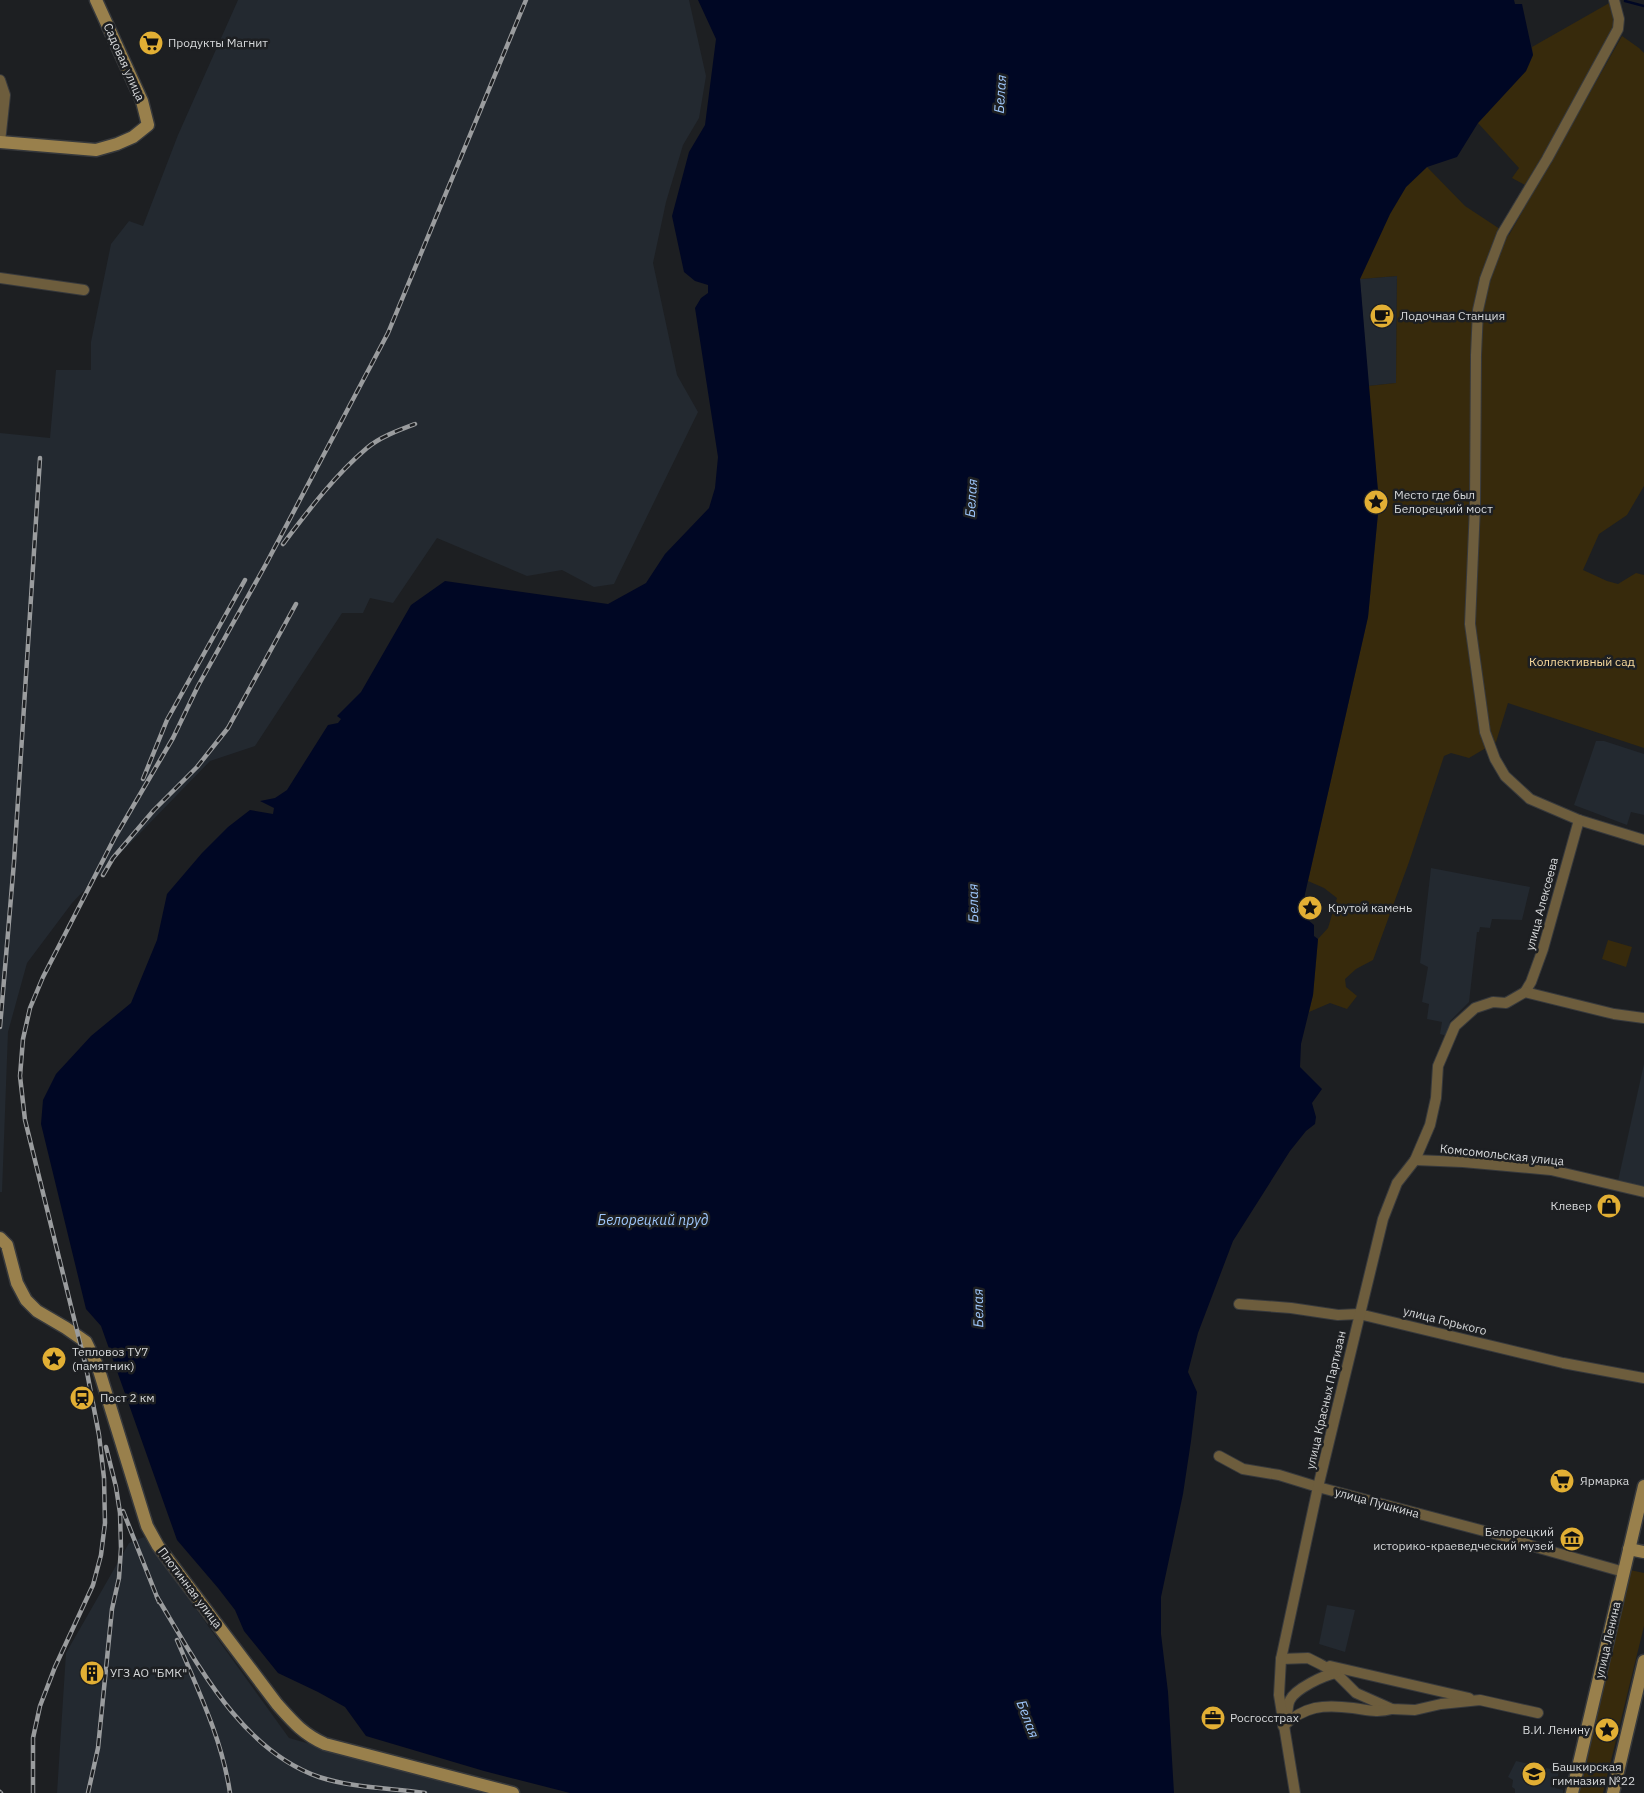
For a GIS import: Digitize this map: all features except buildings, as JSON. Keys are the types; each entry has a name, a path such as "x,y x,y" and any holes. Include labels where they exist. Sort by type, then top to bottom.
{"street":[{"name":"Садовая улица","path":"0,142 96,150 133,137 148,125 142,101 96,0"},
{"path":"1614,0 1619,19 1618,29 1547,159 1502,234 1485,280 1478,310 1475,506 1470,624 1485,732 1495,759 1505,776 1530,800 1578,820 1644,840"},
{"path":"0,80 5,95 0,142"},
{"path":"0,278 84,290"},
{"name":"улица Алексеева","path":"1525,992 1531,982 1543,949 1578,820"},
{"path":"1525,992 1614,1014 1644,1018"},
{"name":"улица Красных Партизан","path":"1295,1793 1279,1695 1281,1659 1318,1488 1383,1219 1397,1183 1415,1160 1430,1125 1436,1098 1438,1066 1455,1026 1475,1008 1493,1002 1506,1003 1525,992"},
{"name":"Комсомольская улица","path":"1415,1160 1463,1162 1551,1170 1644,1192"},
{"name":"Плотинная улица","path":"3,1242 26,1300 37,1311 86,1342 98,1367 147,1526 158,1546 277,1704 297,1727 310,1737 325,1744 513,1793"},
{"name":"улица Горького","path":"1239,1304 1291,1308 1338,1315 1359,1314 1563,1363 1644,1378"},
{"name":"улица Пушкина","path":"1219,1456 1243,1468 1279,1475 1318,1488 1503,1536 1624,1572"},
{"name":"улица Ленина","path":"1572,1793 1644,1486"},
{"path":"1629,1549 1644,1552"},
{"path":"1281,1659 1308,1658 1336,1673 1356,1693 1392,1709"},
{"path":"1613,1793 1644,1661"},
{"path":"1320,1664 1365,1676 1538,1713"},
{"path":"1283,1726 1288,1714 1289,1702 1295,1694 1326,1674 1336,1673"},
{"path":"1283,1726 1299,1713 1311,1707 1351,1708 1379,1712 1392,1709 1415,1710 1442,1704 1480,1700"}],"shaded area":[{"path":"238,0 689,0 706,76 699,118 683,145 666,202 653,263 677,375 698,412 614,584 594,587 562,570 527,576 437,538 393,603 370,598 363,613 342,613 255,746 210,761 72,903 27,963 8,1032 2,1192 0,1192 0,433 50,438 56,370 91,370 91,342 111,244 129,221 143,226 178,135"},
{"path":"1397,276 1396,383 1368,386 1360,279"},
{"path":"1596,741 1604,741 1644,754 1644,815 1631,812 1627,825 1574,805"},
{"path":"1431,868 1530,887 1522,920 1492,919 1490,928 1480,927 1479,932 1477,932 1469,1002 1450,1021 1447,1036 1440,1034 1442,1022 1427,1019 1429,1004 1422,1002 1428,967 1420,963"},
{"path":"1644,1064 1644,1187 1618,1181"},
{"path":"144,1537 289,1738 483,1793 57,1793 66,1653 129,1543"},
{"path":"1327,1605 1355,1610 1345,1652 1319,1644"},
{"name":"Башкирская гимназия №22","path":"1516,1761 1559,1771 1555,1788 1563,1790 1563,1793 1515,1793 1515,1789 1512,1787 1513,1780 1508,1777"}],"green space":[{"path":"1611,2 1614,20 1612,31 1562,123 1525,185 1512,178 1519,168 1478,123 1526,71 1533,55 1532,47"},
{"name":"Коллективный сад","path":"1622,36 1644,53 1644,486 1627,515 1599,534 1583,570 1618,584 1636,573 1644,575 1644,748 1508,703 1496,742 1469,758 1451,753 1444,756 1409,862 1373,960 1356,969 1345,979 1346,987 1357,996 1347,1009 1330,1003 1309,1012 1313,995 1318,939 1328,928 1337,898 1324,888 1308,881 1368,617 1379,503 1368,386 1396,383 1397,276 1360,279 1390,214 1406,187 1427,167 1465,206 1509,235"},
{"path":"1608,940 1632,947 1626,967 1602,959"},
{"path":"1630,1570 1644,1573 1644,1626 1603,1793 1579,1793"}],"water":[{"name":"Белорецкий пруд","path":"698,0 1514,0 1515,4 1522,4 1533,55 1526,71 1478,123 1457,157 1427,167 1406,187 1390,214 1360,279 1379,503 1368,617 1303,908 1309,915 1308,920 1314,925 1314,936 1318,939 1313,995 1301,1044 1300,1067 1322,1089 1312,1103 1316,1117 1315,1124 1306,1131 1290,1151 1233,1241 1198,1333 1188,1372 1197,1392 1183,1494 1161,1597 1161,1634 1168,1692 1174,1793 570,1793 484,1771 366,1736 345,1707 278,1673 244,1631 235,1610 177,1540 101,1326 86,1309 41,1124 43,1100 56,1074 91,1036 131,1003 157,940 167,894 202,853 228,827 250,810 273,814 274,808 260,801 275,798 287,790 328,725 338,723 341,719 337,716 361,692 411,605 445,581 608,604 646,583 665,554 709,508 715,488 718,457 695,308 701,298 708,293 708,285 695,281 684,272 672,216 689,152 705,125 716,39"}],"waterway":[{"path":"1625,1 1644,6"}],"railway":[{"path":"33,1793 33,1738 40,1706 55,1667 93,1585 101,1555 105,1523 104,1478 99,1435 86,1367 25,1120 20,1076 23,1039 30,1008 43,977 115,837 173,738 198,686 266,564 388,333 526,0"},
{"path":"283,544 322,494 367,448 378,440 415,424"},
{"path":"0,1027 14,862 40,458"},
{"path":"143,779 167,720 245,580"},
{"path":"103,875 113,858 154,810 197,767 228,728 296,604"},
{"path":"88,1793 98,1748 112,1609 119,1578 121,1548 120,1513 106,1447"},
{"path":"123,1511 159,1602"},
{"path":"157,1597 205,1676 244,1726 266,1747 291,1764 332,1781 358,1786 425,1793"},
{"path":"177,1640 215,1734 230,1793"}],"place":[{"name":"Продукты Магнит","path":"151,43"},
{"name":"Лодочная Станция","path":"1382,316"},
{"name":"Место где был Белорецкий мост","path":"1376,502"},
{"name":"Крутой камень","path":"1310,908"},
{"name":"Клевер","path":"1609,1206"},
{"name":"Тепловоз ТУ7 (памятник)","path":"54,1359"},
{"name":"Пост 2 км","path":"82,1398"},
{"name":"Ярмарка","path":"1562,1481"},
{"name":"Белорецкий историко-краеведческий музей","path":"1572,1539"},
{"name":"УГЗ АО \"БМК\"","path":"92,1673"},
{"name":"Росгосстрах","path":"1213,1718"},
{"name":"В.И. Ленину","path":"1607,1730"},
{"name":"Башкирская гимназия №22","path":"1534,1774"}],"water label":[{"name":"Белая","path":"1000,94"},
{"name":"Белая","path":"971,498"},
{"name":"Белая","path":"973,903"},
{"name":"Белая","path":"978,1308"},
{"name":"Белая","path":"1028,1719"}]}
